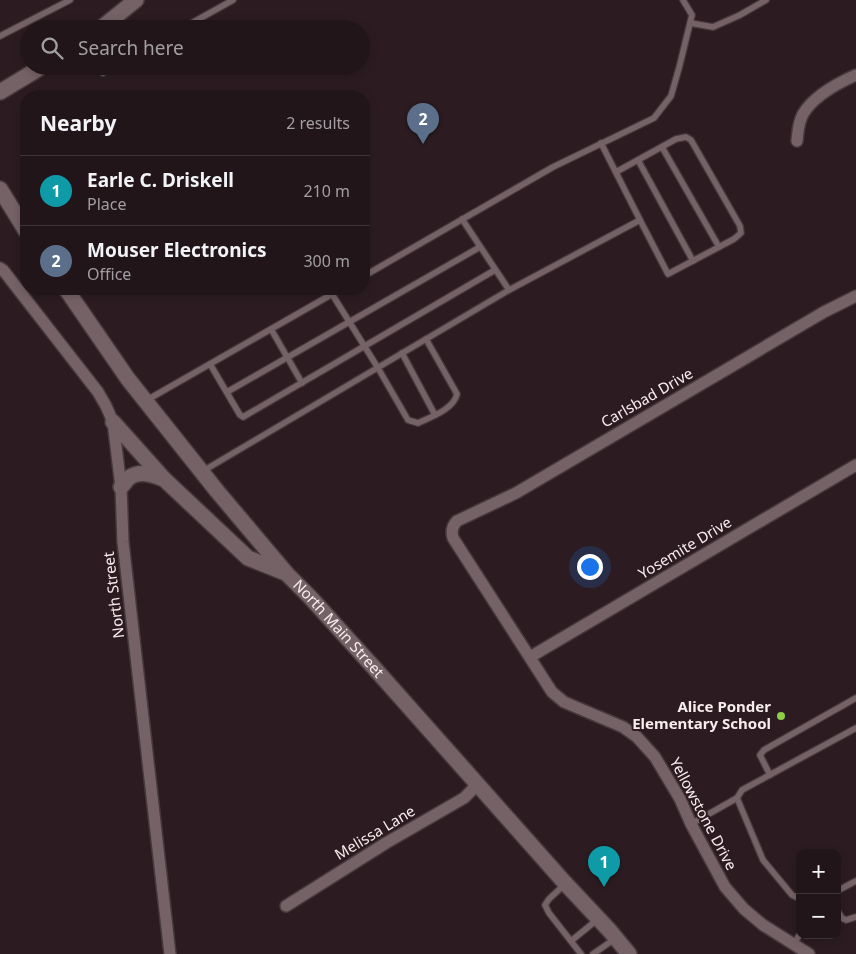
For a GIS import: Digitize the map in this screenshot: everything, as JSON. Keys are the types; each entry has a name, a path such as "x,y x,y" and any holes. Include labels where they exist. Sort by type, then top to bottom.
{"main road":[{"path":"111,20 136,0"},
{"path":"0,92 28,75"},
{"path":"0,189 20,221"},
{"name":"North Main Street","path":"70,295 145,401 287,574 599,918 629,954"},
{"path":"113,422 164,479 248,558 287,574"},
{"path":"121,487 131,477 140,474 149,474 164,479"}],"street":[{"path":"797,141 798,127 809,105 830,89 856,75"},
{"name":"North Street","path":"0,268 20,292"},
{"name":"North Street","path":"22,295 98,392 113,422 121,487 123,542 170,954"},
{"name":"Carlsbad Drive","path":"453,525 457,521 516,493 824,312 856,296"},
{"name":"Yosemite Drive","path":"530,658 856,465"},
{"name":"Yellowstone Drive","path":"453,525 453,538 552,692 564,702 623,727 637,737 655,757 680,799 691,824 725,887 744,909 763,925 796,939"},
{"name":"Melissa Lane","path":"286,906 386,843 464,798 478,784"},
{"name":"Yellowstone Drive","path":"797,939 809,954"}],"lane":[{"path":"31,20 70,0"},
{"path":"196,20 225,2 233,0"},
{"path":"370,273 553,167 654,118 671,96 679,68 692,15 683,0"},
{"path":"690,23 713,27 740,15 766,0"},
{"path":"0,36 20,26"},
{"path":"601,143 668,274 734,239 741,233 740,226 691,140 686,137 676,139 616,172"},
{"path":"662,147 719,247"},
{"path":"638,160 693,261"},
{"path":"462,220 509,290"},
{"path":"202,472 509,290 640,220"},
{"path":"227,392 480,247"},
{"path":"210,364 240,416 243,416 495,270"},
{"path":"145,401 330,295"},
{"path":"333,295 408,420 418,423 448,407 456,400 458,394 426,339"},
{"path":"272,329 302,383"},
{"path":"402,354 435,415"},
{"path":"770,775 760,755 764,750 856,698"},
{"path":"691,824 737,798 742,790 856,728"},
{"path":"737,798 763,860 792,895 796,897"},
{"path":"841,889 856,881"},
{"path":"566,883 549,899 545,906 549,914 581,954"},
{"path":"841,916 846,920 856,917"},
{"path":"571,941 599,918"},
{"path":"593,954 616,938"}],"place":[{"name":"Mouser Electronics","path":"423,144"},
{"name":"Alice Ponder Elementary School","path":"781,716"},
{"name":"Earle C. Driskell","path":"604,887"}]}
